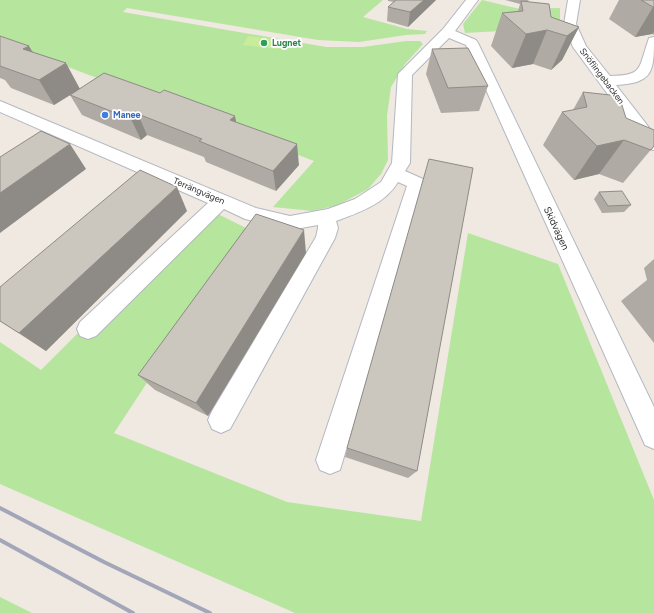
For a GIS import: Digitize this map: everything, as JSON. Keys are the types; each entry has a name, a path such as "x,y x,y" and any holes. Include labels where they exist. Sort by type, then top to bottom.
{"street":[{"name":"Terrängvägen","path":"0,106 252,214 290,222 325,217 362,204 387,186 401,163 405,74 447,32 472,0"},
{"name":"Snöflingebacken","path":"574,0 570,24 580,48 605,81 647,126 654,145"},
{"name":"Skidvägen","path":"447,32 471,43 654,436"},
{"path":"605,81 635,79 644,73 654,41"},
{"path":"57,151 76,138"},
{"path":"330,460 417,183 394,174"},
{"path":"88,329 221,200"},
{"path":"221,420 325,238 328,228 325,217"}],"green space":[{"path":"0,0 383,0 363,17 407,29 427,31 425,34 406,35 359,42 318,40 127,8 123,12 326,47 363,47 406,41 420,41 423,44 405,64 391,87 387,116 388,160 381,174 368,189 338,205 313,211 273,207 314,161 0,41"},
{"path":"482,0 520,9 560,8 560,24 538,29 465,33 463,24"},
{"name":"Lugnet","path":"248,36 284,40 279,49 243,45"},
{"path":"204,207 248,229 114,433 287,502 421,521 468,233 558,264 654,500 654,613 295,613 0,484 0,342 41,370"},
{"path":"0,597 32,613 0,613"}],"building":[{"path":"396,0 424,0 410,12 388,7"},
{"path":"641,0 654,0 654,7 653,7"},
{"path":"521,1 549,4 551,17 579,27 567,36 547,30 526,34 502,13 523,11"},
{"path":"0,36 29,46 23,49 66,63 39,80 0,66"},
{"path":"468,48 488,86 448,88 432,49"},
{"path":"104,73 160,93 164,90 235,116 230,120 297,144 273,171 199,141 202,139 138,114 131,119 70,95"},
{"path":"583,92 619,96 626,118 654,130 654,146 651,150 624,140 597,146 562,112 587,107"},
{"path":"41,131 70,144 0,193 0,157"},
{"path":"429,159 473,168 417,471 347,448"},
{"path":"140,170 177,187 19,333 0,321 0,287"},
{"path":"622,191 631,205 608,206 599,192"},
{"path":"256,214 304,230 196,403 138,375"}],"railway":[{"path":"0,508 104,562 210,613"},
{"path":"0,540 133,613"}],"place":[{"name":"Lugnet","path":"264,43"},
{"name":"Manee","path":"105,115"}]}
